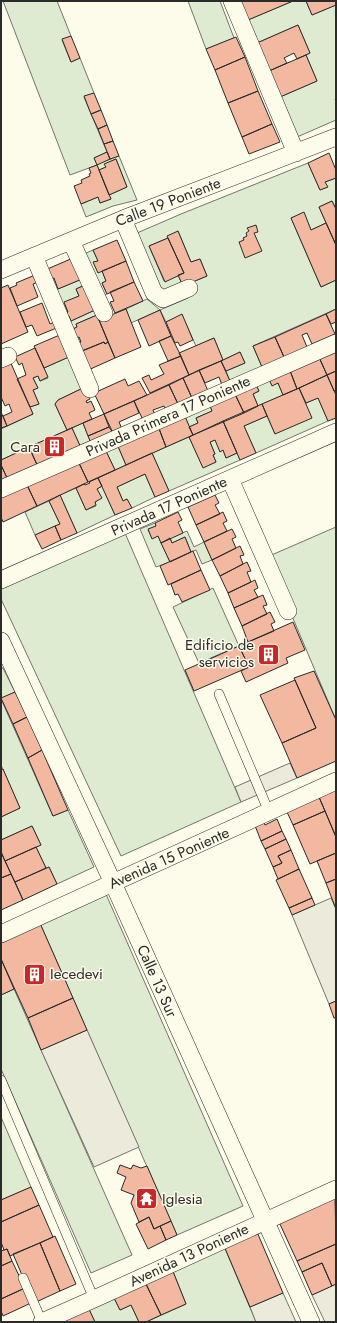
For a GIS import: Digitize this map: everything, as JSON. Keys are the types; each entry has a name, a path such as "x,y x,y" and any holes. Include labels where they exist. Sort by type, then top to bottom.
{"street":[{"path":"232,1 296,153"},
{"name":"Calle 19 Poniente","path":"1,270 123,219 336,137"},
{"path":"123,219 154,293 163,299 189,288"},
{"path":"71,240 104,313"},
{"path":"34,256 90,389"},
{"name":"Privada Primera 17 Poniente","path":"1,489 336,342"},
{"name":"Privada 17 Poniente","path":"1,580 336,432"},
{"path":"230,479 288,612"},
{"name":"Calle 13 Sur","path":"1,641 113,883 311,1322"},
{"name":"Avenida 15 Poniente","path":"1,934 336,781"},
{"name":"Avenida 13 Poniente","path":"42,1322 94,1300 265,1220 336,1189"}],"lane":[{"path":"219,694 269,812"},
{"path":"1,1080 94,1300"},
{"path":"23,1278 42,1322"}],"green space":[{"path":"3,1 57,1 71,36 62,40 71,62 80,58 94,93 84,97 107,152 94,158 97,164 119,156 137,200 113,206 86,217 81,204 98,197 100,203 111,199 109,195 127,187 116,159 105,164 106,167 99,170 97,165 70,175"},
{"path":"188,1 220,1 234,38 206,49"},
{"path":"293,1 306,1 312,15 336,5 336,120 297,137 280,97 317,81 306,55 310,53 298,25 257,43 248,20"},
{"path":"308,163 320,190 327,187 325,182 336,178 336,209 332,201 319,207 326,223 311,230 304,213 291,218 321,287 336,280 336,309 253,346 262,367 230,381 226,371 245,363 240,352 223,360 214,338 196,346 182,315 166,322 160,310 188,298 183,286 164,295 137,233","holes":["178,231 191,262 200,259 207,276 183,286 178,275 164,281 149,246 168,238"]},
{"path":"93,250 98,261 94,262 102,271 106,281 102,283 107,294 102,296 84,254"},
{"path":"44,270 49,280 54,278 58,289 82,279 85,285 76,289 79,296 64,303 68,312 64,314 66,318 69,316 71,321 95,310 97,315 76,324 77,327 71,330 74,339 79,337 81,342 77,344 80,352 79,352"},
{"path":"147,299 160,310 131,323 126,309"},
{"path":"71,356 85,387 58,400 55,404 67,430 1,460 1,429 33,414 30,407 39,404 33,390 38,388 33,378 38,376 40,381 48,378 44,368"},
{"path":"268,377 272,385 278,383 283,395 258,406 253,394 259,391 255,383"},
{"path":"318,398 328,421 256,453 244,426 267,416 275,434 306,403"},
{"path":"209,403 212,411 196,418 198,423 189,427 184,414"},
{"path":"83,423 91,443 81,448 72,428"},
{"path":"189,437 203,467 216,462 213,455 215,454 210,442 215,440 221,451 223,450 226,458 237,453 240,460 169,491 152,453"},
{"path":"117,444 126,465 115,470 105,449"},
{"path":"145,474 155,497 132,508 127,499 123,501 117,487"},
{"path":"102,486 115,515 77,533 60,495 76,488 86,510 96,506 95,502 101,498 97,489"},
{"path":"49,501 60,524 35,535 25,512"},
{"path":"155,523 156,526 148,530 152,538 158,536 170,562 156,567 140,529"},
{"path":"336,527 336,720 267,557"},
{"path":"187,531 194,547 204,542 212,560 202,564 196,550 191,552 185,537 172,543 170,538"},
{"path":"125,533 241,802 121,856 1,599 1,589"},
{"path":"213,588 239,646 199,663 173,607"},
{"path":"1,668 3,668 15,692 1,699"},
{"path":"1,699 53,816 68,810 94,867 57,884 49,867 46,868 36,847 41,845 32,826 1,840 1,817 20,808 1,765"},
{"path":"105,892 243,1206 177,1235 39,921"},
{"path":"14,989 132,1255 91,1273 1,1069 1,995"},
{"path":"1,1117 31,1187 1,1200"},
{"path":"224,1246 256,1322 146,1322 186,1304 172,1269"},
{"path":"113,1296 120,1310 131,1305 139,1322 95,1322 88,1307"}],"shaded area":[{"path":"290,763 297,778 241,802 235,787"},
{"path":"331,898 336,909 336,1001 329,1004 292,915"},
{"path":"87,1030 139,1147 94,1167 41,1050"},
{"path":"336,1284 336,1322 325,1322 312,1295"},
{"path":"283,1293 296,1322 256,1322 250,1307"}],"building":[{"path":"240,1 293,1 248,20"},
{"path":"306,1 336,1 336,5 312,15"},
{"path":"298,25 310,53 297,59 294,53 284,58 287,63 269,71 257,43"},
{"path":"71,36 80,58 71,62 62,39"},
{"path":"236,37 245,57 215,70 206,49"},
{"path":"306,55 317,81 280,97 269,71"},
{"path":"245,57 258,91 228,103 215,70"},
{"path":"258,91 272,124 242,137 228,103"},
{"path":"94,93 101,110 91,114 84,96"},
{"path":"101,110 107,125 98,129 91,114"},
{"path":"272,124 280,142 249,154 242,137"},
{"path":"107,125 113,141 104,144 98,129"},
{"path":"113,141 119,156 110,159 104,144"},
{"path":"107,152 110,159 97,165 94,158"},
{"path":"329,153 336,170 336,178 325,182 328,187 320,190 308,163"},
{"path":"116,159 127,187 109,195 99,170 106,167 104,164"},
{"path":"97,165 111,199 100,203 98,197 81,204 74,186 82,183 81,180 90,176 89,174 91,173 89,168"},
{"path":"332,201 336,209 336,245 319,207"},
{"path":"304,212 311,230 326,223 336,245 336,280 321,287 291,218"},
{"path":"256,225 258,232 254,233 262,251 245,258 239,242 244,240 243,238 247,236 246,233 249,231 247,228"},
{"path":"178,231 191,262 200,259 207,276 183,286 178,275 184,273 167,236"},
{"path":"168,238 184,273 165,282 149,246"},
{"path":"117,240 126,261 98,273 93,262 98,261 93,250"},
{"path":"73,258 82,279 58,289 54,278 49,280 45,270"},
{"path":"126,261 134,282 107,294 102,283 106,281 102,271"},
{"path":"35,275 38,282 33,284 38,297 17,306 10,288 17,285 16,283"},
{"path":"134,282 143,301 115,313 110,302 114,301 110,292"},
{"path":"8,285 28,332 1,344 1,288"},
{"path":"85,285 95,310 71,321 69,316 66,318 64,314 68,312 64,302 79,296 76,289"},
{"path":"42,303 50,324 57,321 59,327 37,336 32,325 26,327 20,312"},
{"path":"126,309 141,347 115,358 99,320"},
{"path":"336,309 336,322 331,324 326,314"},
{"path":"160,310 171,336 149,346 138,320"},
{"path":"182,314 193,340 180,346 178,342 175,343 166,322"},
{"path":"326,314 335,334 312,344 307,333 302,335 307,347 284,357 275,337"},
{"path":"97,315 108,342 105,344 104,342 80,352 77,343 81,342 79,337 74,339 71,330 77,327 76,324"},
{"path":"62,334 71,356 44,368 34,346"},
{"path":"171,336 181,356 168,361 159,341"},
{"path":"275,337 284,357 262,367 253,346"},
{"path":"214,338 223,360 189,375 179,353"},
{"path":"104,342 105,344 108,342 115,358 86,371 79,352"},
{"path":"336,347 336,371 327,375 318,355"},
{"path":"35,348 48,377 40,381 38,376 33,378 38,388 33,390 39,404 30,407 17,379 26,375 22,363 19,365 15,357"},
{"path":"240,352 245,363 226,371 221,361"},
{"path":"318,355 327,375 297,389 289,368"},
{"path":"181,356 189,375 150,393 142,378 149,375 151,380 164,374 159,365"},
{"path":"10,361 33,414 7,426 3,416 12,412 9,404 5,406 1,397 1,365"},
{"path":"221,361 230,381 222,385 219,377 205,383 199,370"},
{"path":"289,368 297,389 283,395 278,383 272,386 268,377"},
{"path":"199,370 208,391 192,398 183,378"},
{"path":"336,371 336,390 334,391 327,375"},
{"path":"327,375 336,395 336,418 328,421 318,398 306,403 299,388"},
{"path":"183,378 192,398 178,404 169,385"},
{"path":"125,379 128,386 139,381 147,395 104,414 94,393"},
{"path":"255,383 259,391 253,394 258,406 244,413 234,392"},
{"path":"169,385 178,404 166,410 164,406 153,410 155,415 143,420 134,401"},
{"path":"85,387 90,399 86,401 87,403 91,401 95,410 89,413 92,419 67,430 55,404 58,400"},
{"path":"299,388 312,418 275,434 262,404"},
{"path":"234,392 244,413 193,435 189,427 198,423 196,418 212,411 209,403"},
{"path":"134,401 139,413 119,422 122,429 113,433 104,414"},
{"path":"262,404 267,416 244,426 256,453 240,460 223,421"},
{"path":"1,412 7,426 1,428"},
{"path":"104,414 109,427 88,436 83,423"},
{"path":"184,414 193,435 166,447 158,426"},
{"path":"223,421 237,453 226,458 223,450 220,452 215,440 210,442 215,454 213,455 216,462 203,468 189,437"},
{"path":"158,426 166,447 126,465 117,444"},
{"path":"109,427 113,433 91,443 88,436"},
{"name":"Cara","path":"72,428 81,448 38,467 29,447"},
{"path":"29,447 38,467 8,480 1,465 1,460"},
{"path":"105,449 115,470 88,482 78,461"},
{"path":"152,453 169,491 155,497 145,474 117,487 123,501 127,499 132,508 115,515 98,478"},
{"path":"78,461 88,482 37,506 27,485"},
{"path":"1,465 8,480 1,484"},
{"path":"98,478 102,486 97,489 102,498 95,502 96,505 86,510 76,488 90,483 89,482"},
{"path":"27,485 37,506 3,522 1,517 1,497"},
{"path":"60,495 77,533 61,540 55,526 60,524 49,501"},
{"path":"215,495 219,503 215,505 220,514 196,525 188,507"},
{"path":"178,512 182,520 178,522 183,533 161,543 158,536 152,539 148,529 156,526 155,523"},
{"path":"223,512 227,521 223,523 227,531 204,542 196,525"},
{"path":"55,526 61,540 42,549 35,535"},
{"path":"232,529 236,537 232,539 236,548 212,560 204,542"},
{"path":"185,537 191,552 170,562 161,543 170,538 172,543"},
{"path":"240,546 244,555 240,556 243,564 220,576 212,560"},
{"path":"193,551 201,570 168,585 160,566"},
{"path":"247,562 251,571 247,572 251,582 228,593 220,576"},
{"path":"201,570 210,590 182,602 178,594 175,595 171,584"},
{"path":"255,580 258,588 254,590 258,597 234,608 228,593"},
{"path":"263,595 267,605 263,606 267,614 242,626 234,608"},
{"path":"270,612 275,622 271,624 274,631 248,642 242,626"},
{"name":"Edificio de servicios","path":"293,622 305,650 286,658 288,663 246,682 241,671 249,667 239,646"},
{"path":"239,646 249,667 194,691 185,670"},
{"path":"314,671 336,720 336,761 297,778 282,743 316,728 294,678"},
{"path":"295,680 316,728 282,743 260,695"},
{"path":"15,692 27,717 13,724 1,698"},
{"path":"27,717 42,750 28,758 13,724"},
{"path":"42,750 68,810 53,816 28,758"},
{"path":"3,769 20,808 1,817 1,770"},
{"path":"336,790 336,837 319,797"},
{"path":"319,797 325,811 293,825 287,812"},
{"path":"325,811 336,837 336,853 310,864 293,825"},
{"path":"262,819 265,825 277,819 282,831 261,841 254,823"},
{"path":"32,826 41,845 5,861 1,852 1,840"},
{"path":"282,831 286,839 265,849 261,841"},
{"path":"286,839 291,850 278,856 282,863 273,867 265,849"},
{"path":"36,847 46,868 15,882 5,861"},
{"path":"291,850 299,869 278,879 273,867 282,863 278,856"},
{"path":"1,852 11,874 1,878"},
{"path":"336,853 336,879 326,883 317,861"},
{"path":"49,867 57,884 23,900 15,882"},
{"path":"299,869 312,898 289,908 276,880"},
{"path":"11,874 23,900 1,910 1,878"},
{"path":"336,879 336,909 326,883"},
{"path":"312,898 315,905 292,915 289,908"},
{"name":"Iecedevi","path":"39,921 73,998 28,1018 1,959 1,939"},
{"path":"1,959 14,989 1,995"},
{"name":"Iecedevi","path":"73,998 87,1030 41,1050 28,1018"},
{"path":"336,1001 336,1018 334,1018 329,1004"},
{"name":"Iglesia","path":"120,1165 131,1169 133,1165 141,1168 147,1166 171,1221 154,1229 149,1217 139,1222 131,1203 134,1195 121,1190 126,1177 117,1173"},
{"path":"31,1187 39,1205 1,1222 1,1200"},
{"path":"335,1197 336,1244 297,1261 279,1222"},
{"path":"39,1205 53,1237 10,1256 7,1249 4,1250 1,1242 1,1222"},
{"path":"149,1217 154,1229 160,1226 166,1240 148,1249 136,1224"},
{"path":"171,1221 177,1235 166,1240 160,1226"},
{"path":"257,1232 283,1293 250,1307 224,1246"},
{"path":"55,1236 76,1284 60,1291 40,1243"},
{"path":"40,1243 60,1291 34,1303 13,1254"},
{"path":"336,1244 336,1284 332,1286 322,1263 302,1272 297,1261"},
{"path":"7,1249 12,1261 1,1266 1,1251"},
{"path":"12,1261 25,1288 1,1299 1,1266"},
{"path":"322,1263 332,1286 312,1295 302,1272"},
{"path":"172,1269 186,1304 161,1315 145,1282"},
{"path":"145,1282 161,1315 146,1322 139,1322 131,1305 120,1310 113,1296"},
{"path":"25,1288 31,1303 3,1316 1,1311 1,1299"},
{"path":"88,1307 95,1322 63,1322 62,1319"}],"place":[{"name":"Cara","path":"55,447"},
{"name":"Edificio de servicios","path":"269,654"},
{"name":"Iecedevi","path":"35,974"},
{"name":"Iglesia","path":"147,1199"}]}
